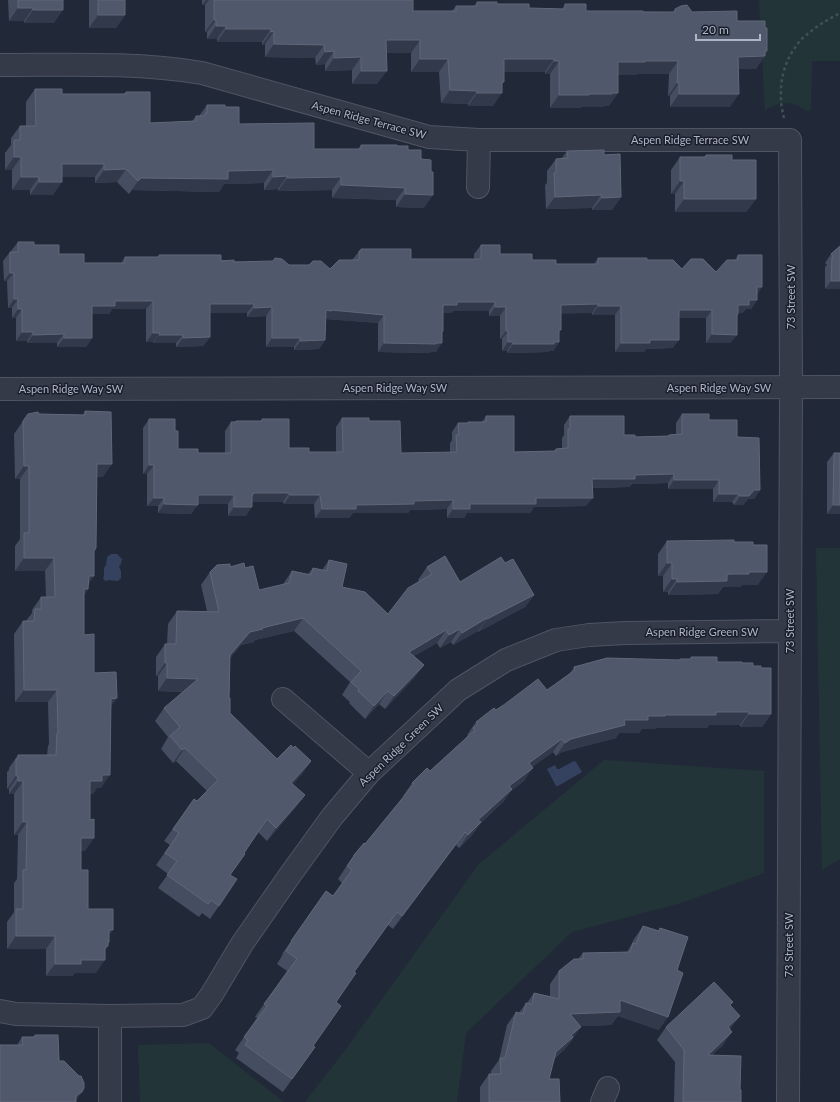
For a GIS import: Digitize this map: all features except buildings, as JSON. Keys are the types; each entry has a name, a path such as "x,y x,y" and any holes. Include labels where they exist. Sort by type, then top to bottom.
{"street":[{"name":"Aspen Ridge Terrace SW","path":"0,65 130,65 180,69 202,73 429,137 479,140 790,140"},
{"path":"478,187 479,140"},
{"name":"73 Street SW","path":"788,1102 791,388 790,140"},
{"name":"Aspen Ridge Way SW","path":"0,389 840,387"},
{"name":"Aspen Ridge Green SW","path":"110,1016 184,1015 202,1008 242,944 290,875 332,817 369,773 458,690 506,660 556,640 625,633 790,631"},
{"path":"283,699 369,773"},
{"path":"0,1011 16,1014 110,1016 110,1102"}],"path":[{"path":"790,140 781,104 782,81 788,59 802,38 820,24 840,13"}],"shaded area":[{"path":"759,0 840,0 840,61 812,61 811,109 808,111 787,103 777,104 765,110"},
{"path":"816,548 840,548 840,859 822,870"},
{"path":"604,760 764,771 764,873 681,903 572,932 466,1033 457,1102 305,1102 343,1053 479,864"},
{"path":"209,1043 284,1102 140,1102 138,1045"}],"water":[{"path":"111,554 117,554 122,559 119,567 121,571 121,578 118,581 105,581 103,578 107,557"},
{"path":"574,761 582,772 556,786 547,769 555,765 557,769 559,769"}]}
